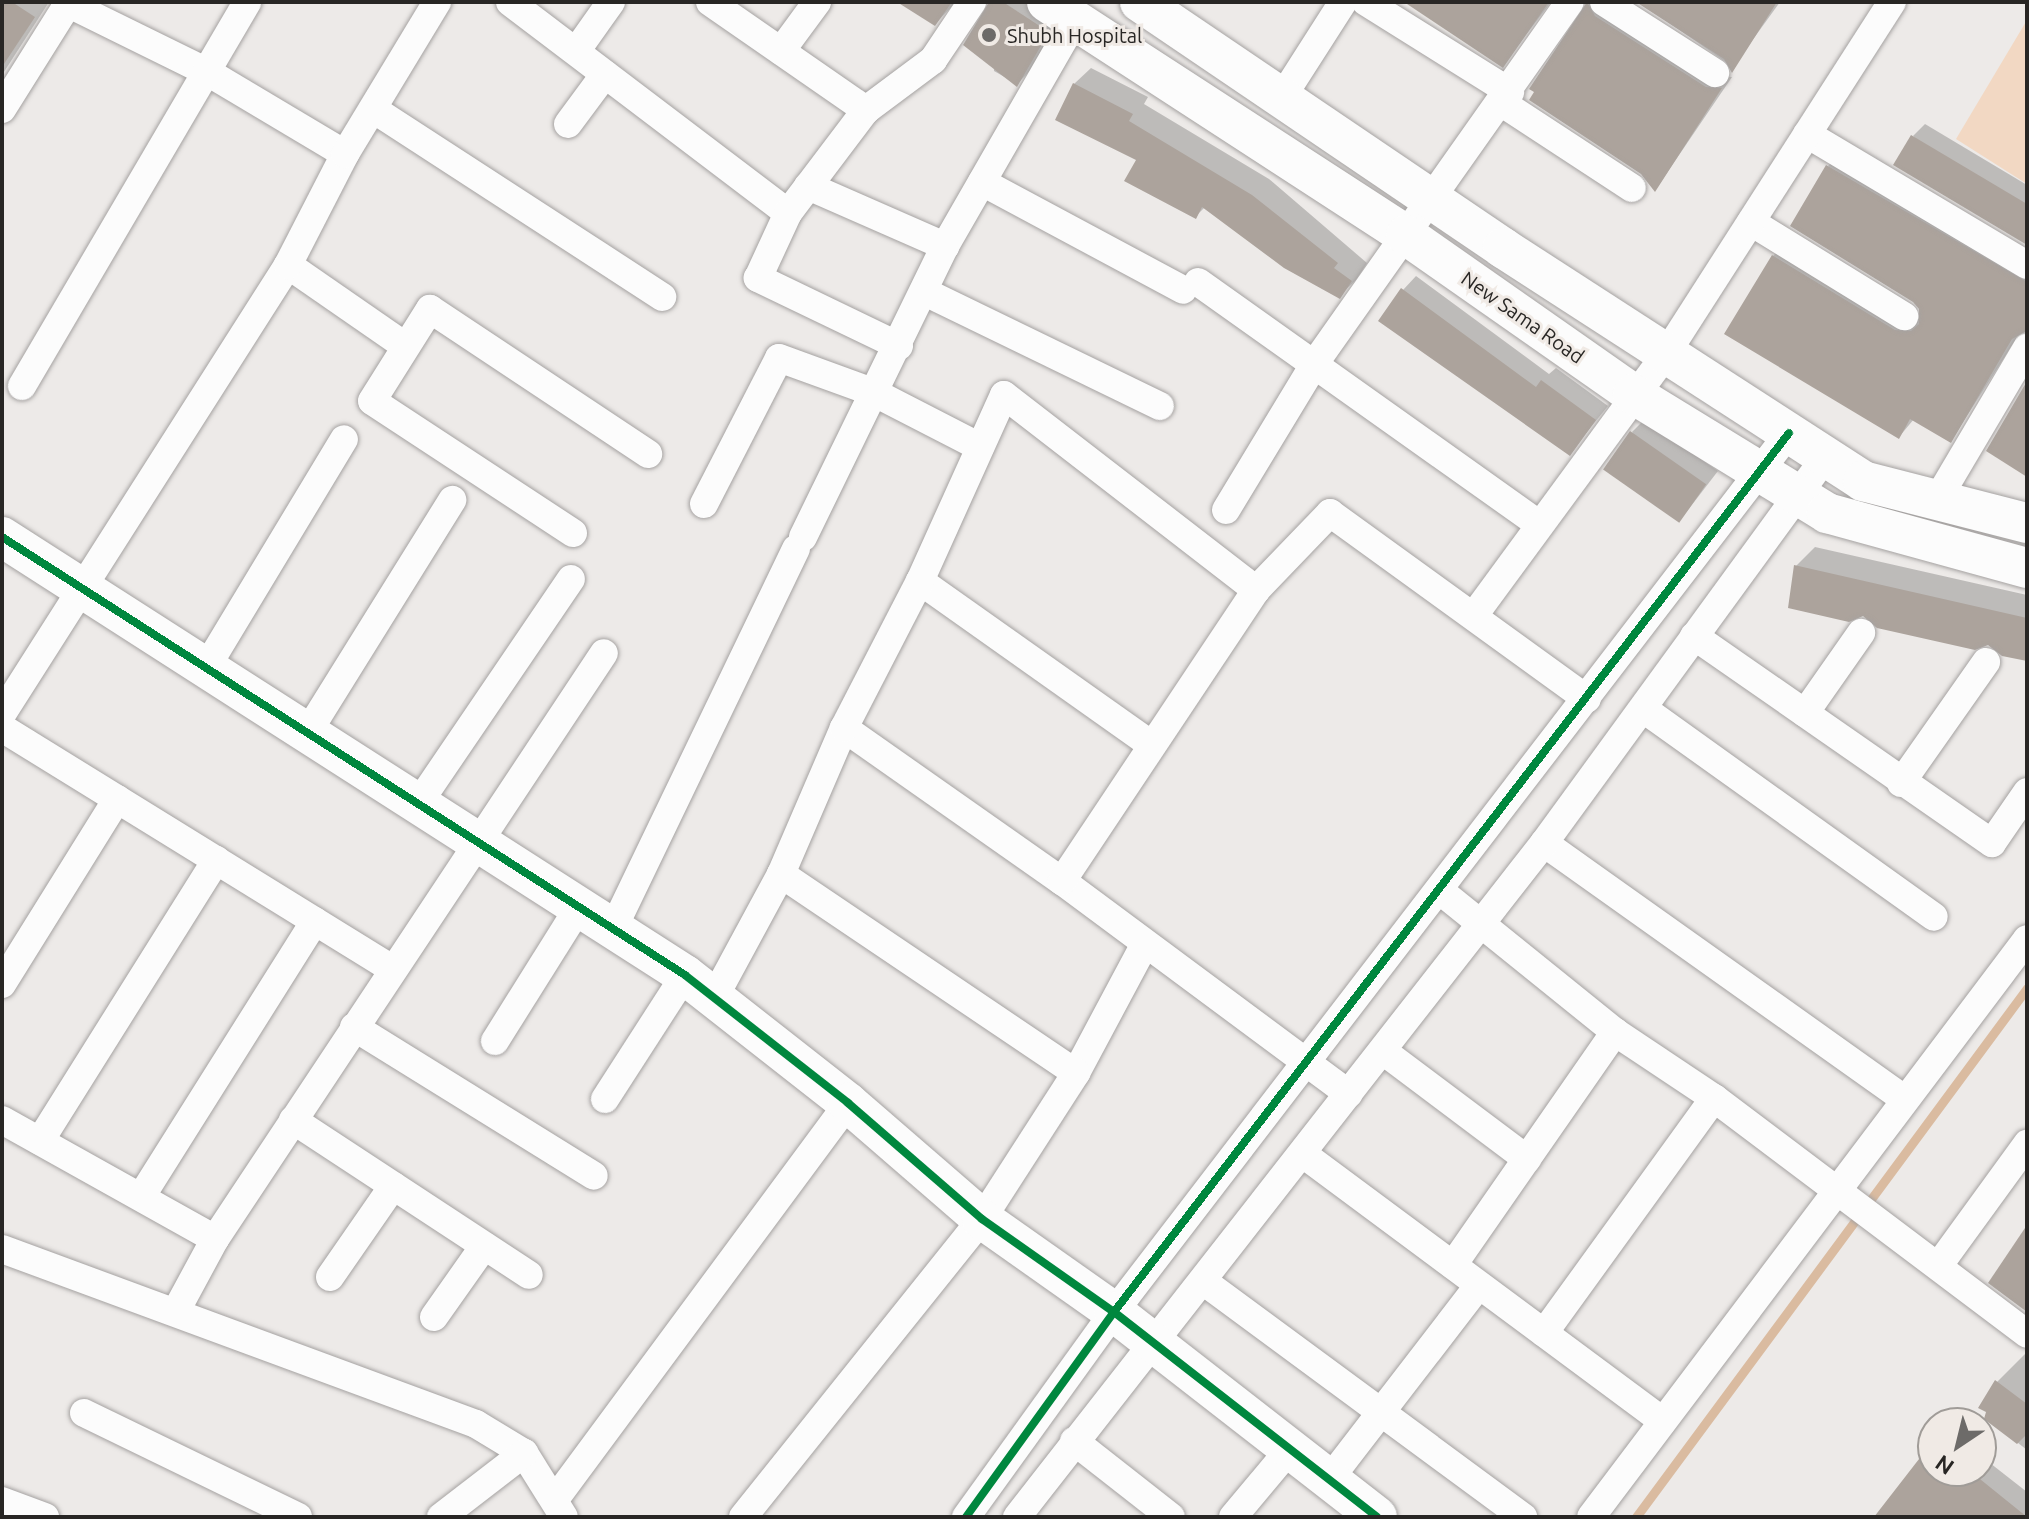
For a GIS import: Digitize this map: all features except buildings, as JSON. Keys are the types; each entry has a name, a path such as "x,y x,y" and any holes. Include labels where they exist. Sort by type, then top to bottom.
{"main road":[{"path":"1140,2 1431,199 1863,481 2027,523"},
{"name":"New Sama Road","path":"1061,11 1406,235 1633,394 1758,474 1850,523 2027,568"},
{"path":"4,541 699,986 848,1103 982,1219 1114,1312 1377,1517"}],"street":[{"path":"22,386 209,73 247,2"},
{"path":"2,714 80,587 288,265 345,154 437,2"},
{"path":"510,2 788,213"},
{"path":"577,50 611,2"},
{"path":"710,2 866,110"},
{"path":"781,51 817,2"},
{"path":"899,346 758,278 788,213 866,110 933,60 972,2"},
{"path":"1281,99 1343,2"},
{"path":"1366,2 1632,188"},
{"path":"1226,510 1315,363 1506,98 1570,2"},
{"path":"1604,2 1715,73"},
{"path":"1475,614 1633,394 1666,354 1892,2"},
{"path":"2,109 68,3 209,73 345,154"},
{"path":"613,929 945,246 982,182 1061,11"},
{"path":"568,124 605,74"},
{"path":"373,109 662,297"},
{"path":"1807,134 2027,265"},
{"path":"982,182 1190,286 1315,363 1539,524"},
{"path":"808,186 945,246"},
{"path":"1751,222 1904,316"},
{"path":"288,265 405,346"},
{"path":"925,292 1160,406"},
{"path":"573,533 372,401 430,309 648,454"},
{"path":"1937,500 2027,348"},
{"path":"704,504 779,358 875,393 980,447"},
{"path":"605,1099 699,986 781,874 844,728 920,581 1004,395 1256,590"},
{"path":"966,1517 1114,1312 1789,433"},
{"path":"206,668 344,439"},
{"path":"1017,1517 1544,843 1645,710 1694,636 1825,457"},
{"path":"306,735 452,500"},
{"path":"1062,881 1150,744 1256,590 1330,513 1475,614 1587,699"},
{"path":"418,804 571,579"},
{"path":"920,581 1150,744"},
{"path":"1805,713 1861,633"},
{"path":"1694,636 1901,783 1992,843 2027,792"},
{"path":"176,1311 215,1239 391,968 604,653"},
{"path":"1901,783 1986,662"},
{"path":"1645,710 1934,917"},
{"path":"2,728 391,968"},
{"path":"844,728 1062,881 1308,1060 1349,1094"},
{"path":"2,984 117,799"},
{"path":"1544,843 1904,1099"},
{"path":"40,1141 216,860"},
{"path":"781,874 1076,1073"},
{"path":"1439,890 1615,1032 1714,1098 2027,1334"},
{"path":"495,1041 579,907"},
{"path":"141,1197 315,921"},
{"path":"1591,1517 1663,1421 1842,1196 1904,1099 2027,939"},
{"path":"743,1517 982,1219 1076,1073 1145,944"},
{"path":"354,1027 594,1176"},
{"path":"1453,1265 1615,1032"},
{"path":"1383,1051 1527,1159"},
{"path":"1544,1333 1714,1098"},
{"path":"4,1256 176,1311 476,1424 524,1453 560,1508 848,1103"},
{"path":"2,1120 215,1239"},
{"path":"293,1120 529,1275"},
{"path":"1939,1265 2027,1144"},
{"path":"1303,1154 1663,1421"},
{"path":"330,1277 393,1186"},
{"path":"434,1317 484,1246"},
{"path":"1203,1281 1523,1517"},
{"path":"1328,1481 1479,1285"},
{"path":"84,1413 298,1517"},
{"path":"1074,1441 1171,1517"},
{"path":"1233,1517 1289,1450"},
{"path":"441,1517 524,1453"},
{"path":"2,1501 45,1517"}],"shaded area":[{"path":"2027,20 2027,184 1956,139"}],"waterway":[{"path":"1636,1517 2027,988"}],"cycle path":[{"path":"966,1517 1114,1312 1789,433"},
{"path":"2,537 685,975 848,1103 982,1219 1114,1312 1377,1517"}],"place":[{"name":"Shubh Hospital","path":"989,35"}]}
